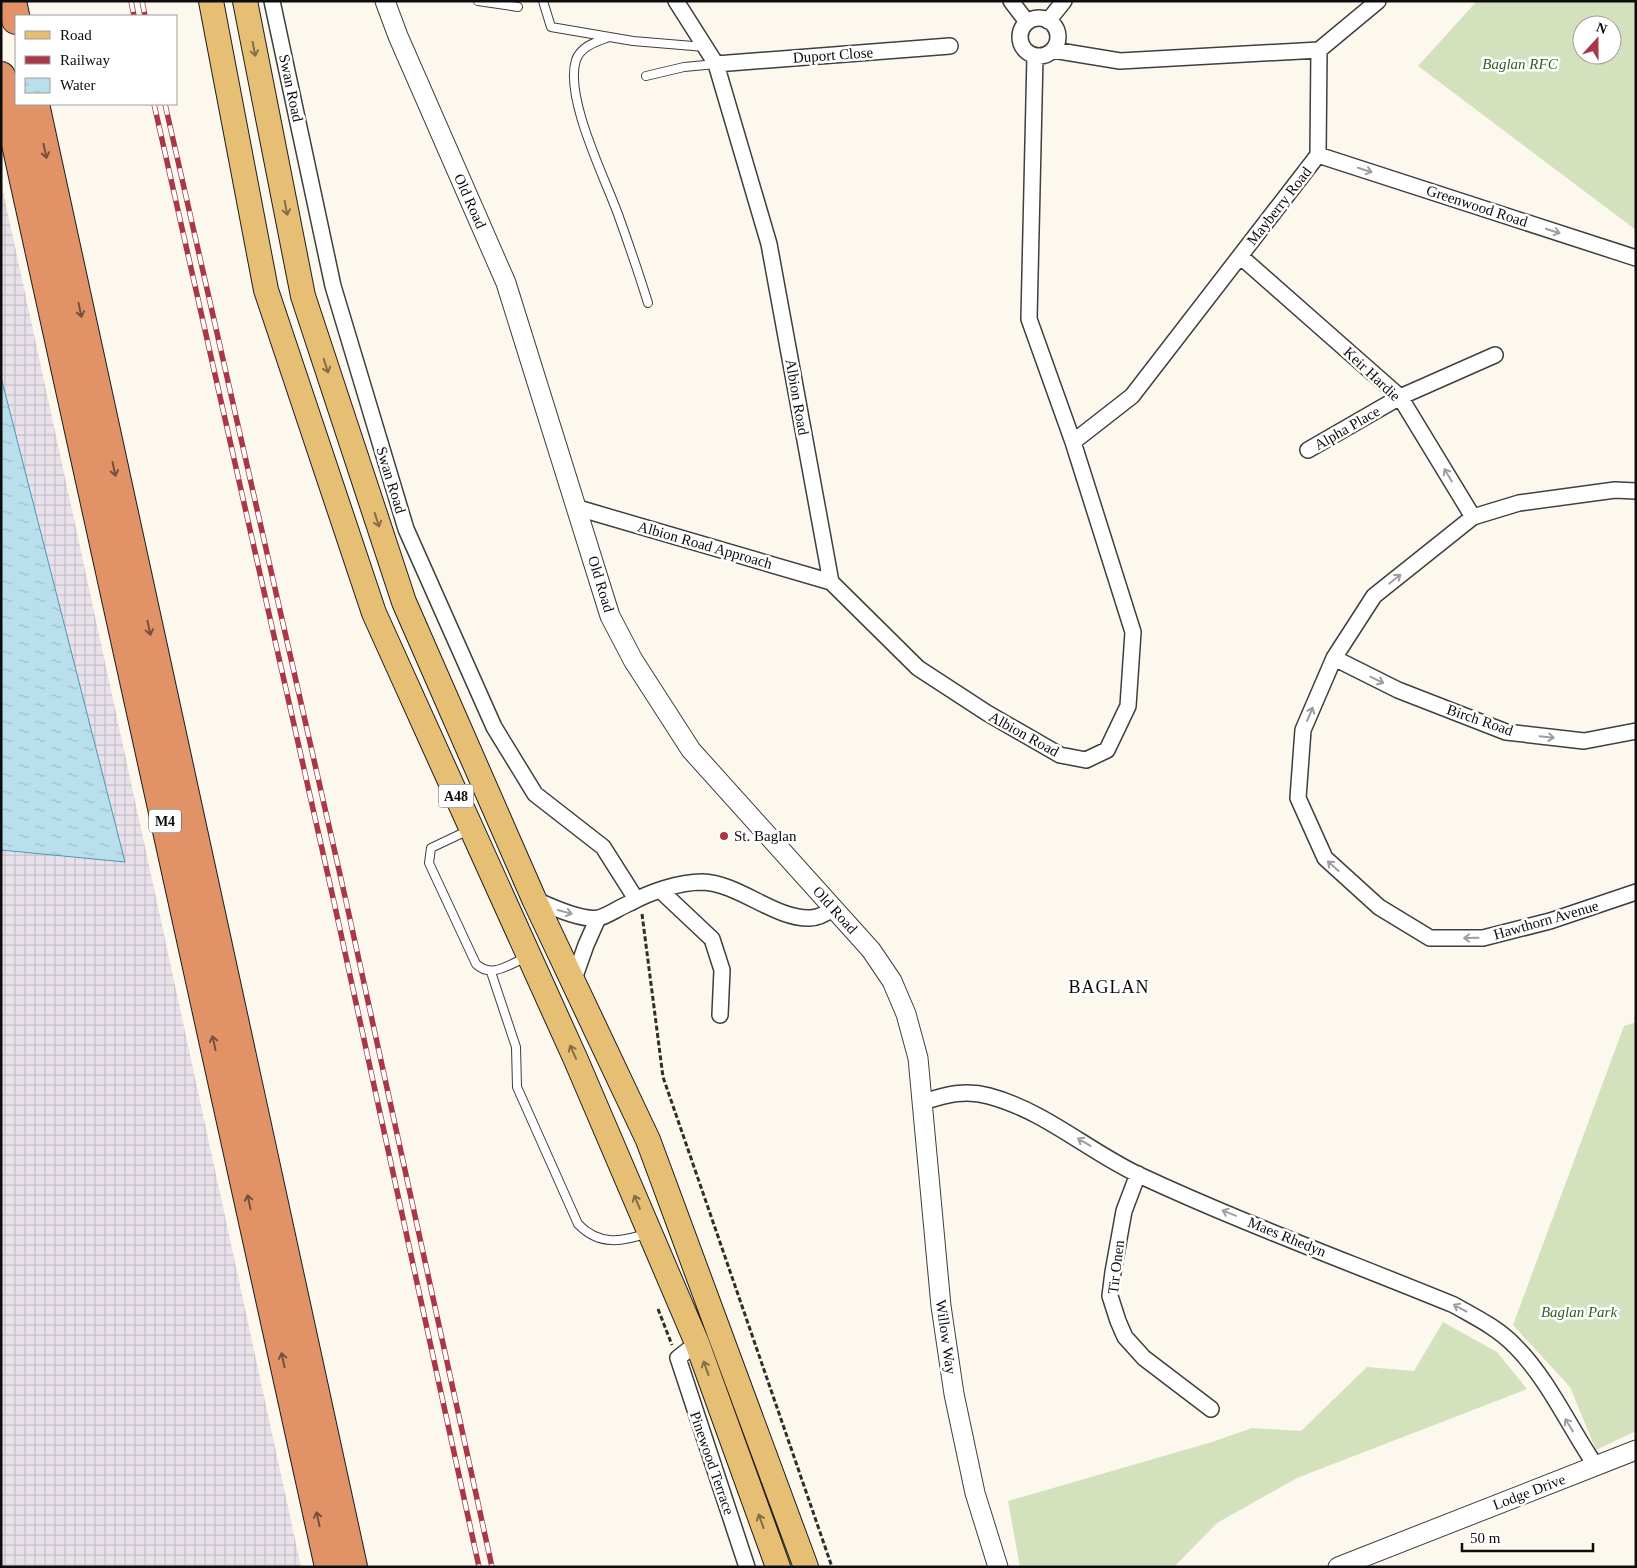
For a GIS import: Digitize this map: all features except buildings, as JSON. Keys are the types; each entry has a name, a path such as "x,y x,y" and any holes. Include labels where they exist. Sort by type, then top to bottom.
{"highway":[{"path":"12,1 15,15"},
{"name":"M4","path":"1,76 329,1567"},
{"name":"M4","path":"34,105 353,1567"}],"main road":[{"name":"A48","path":"211,1 266,290 374,613 576,1060 650,1232 697,1343 778,1567"},
{"name":"A48","path":"244,1 303,296 404,602 534,899 574,979 648,1140 806,1567"}],"street":[{"name":"Swan Road","path":"272,1 333,286 406,529 494,727 535,794 603,847 636,900"},
{"name":"Old Road","path":"385,1 398,36 506,283 578,508 610,616 633,660 691,750 871,950 892,981 906,1014 918,1058 923,1102"},
{"name":"Albion Road","path":"676,1 716,64 769,244 831,582 918,668 987,713 1060,755 1086,760 1107,750 1128,706 1133,632 1073,442 1030,319 1036,56"},
{"path":"1011,1 1027,22"},
{"path":"1048,21 1064,1"},
{"path":"1053,50 1058,34 1054,26 1041,18 1027,22 1022,28 1020,42 1024,48 1036,56 1042,56 1053,50 1120,61 1319,50 1378,1"},
{"name":"Duport Close","path":"716,64 950,46"},
{"name":"Mayberry Road","path":"1073,442 1132,396 1318,155 1319,50"},
{"name":"Greenwood Road","path":"1318,155 1636,258"},
{"name":"Keir Hardie","path":"1240,256 1400,397 1473,517"},
{"name":"Alpha Place","path":"1308,450 1400,397 1495,355"},
{"path":"1473,517 1519,503 1616,490 1636,491"},
{"name":"Albion Road Approach","path":"578,508 831,582"},
{"name":"Hawthorn Avenue","path":"1473,517 1374,596 1334,658 1303,730 1298,798 1325,858 1378,907 1430,938 1483,938 1550,921 1636,892"},
{"name":"Birch Road","path":"1334,658 1398,690 1506,732 1584,741 1636,731"},
{"path":"534,899 562,912 598,918 636,900 661,891 703,882 724,887 789,914 803,917 810,918 824,914 834,908"},
{"path":"661,891 712,939 722,970 720,1015"},
{"path":"574,979 598,918"},
{"name":"Maes Rhedyn","path":"923,1102 950,1093 965,1092 989,1096 1035,1113 1138,1174 1454,1305 1487,1323 1515,1345 1534,1370 1594,1467"},
{"name":"Willow Way","path":"923,1102 941,1306 954,1394 975,1493 998,1567"},
{"name":"Tir Onen","path":"1138,1174 1124,1211 1110,1296 1125,1337 1144,1358 1211,1409"},
{"name":"Pinewood Terrace","path":"697,1343 678,1358 747,1567"},
{"name":"Lodge Drive","path":"1338,1567 1636,1450"}],"lane":[{"path":"478,1 518,8"},
{"path":"543,1 551,27 678,46 705,47"},
{"path":"609,37 586,47 580,53 575,69 575,87 582,117 603,180 619,216 648,303"},
{"path":"646,76 716,64"},
{"path":"471,829 431,848 429,863 476,964 483,971 492,972 529,956"},
{"path":"492,972 516,1047 517,1087 578,1224 586,1232 600,1239 615,1242 650,1232"}],"path":[{"path":"636,900 642,911 663,1077 832,1567"}],"shaded area":[{"path":"1,182 301,1567 1,1567"}],"green space":[{"name":"Baglan RFC","path":"1477,1 1636,1 1636,230 1418,66"},
{"name":"Baglan Park","path":"1636,1022 1636,1431 1596,1450 1570,1387 1513,1325 1624,1026"},
{"path":"1443,1322 1497,1352 1527,1389 1297,1478 1217,1523 1174,1567 1020,1567 1008,1501 1212,1442 1252,1428 1301,1431 1367,1367 1414,1371"}],"water":[{"path":"1,377 125,862 1,850"}],"railway":[{"path":"131,1 134,15"},
{"path":"142,1 145,15"},
{"path":"154,105 334,902 479,1567"},
{"path":"165,105 346,901 492,1567"}],"place":[{"name":"St. Baglan","path":"724,836"}],"district":[{"name":"BAGLAN","path":"1109,987"}]}
